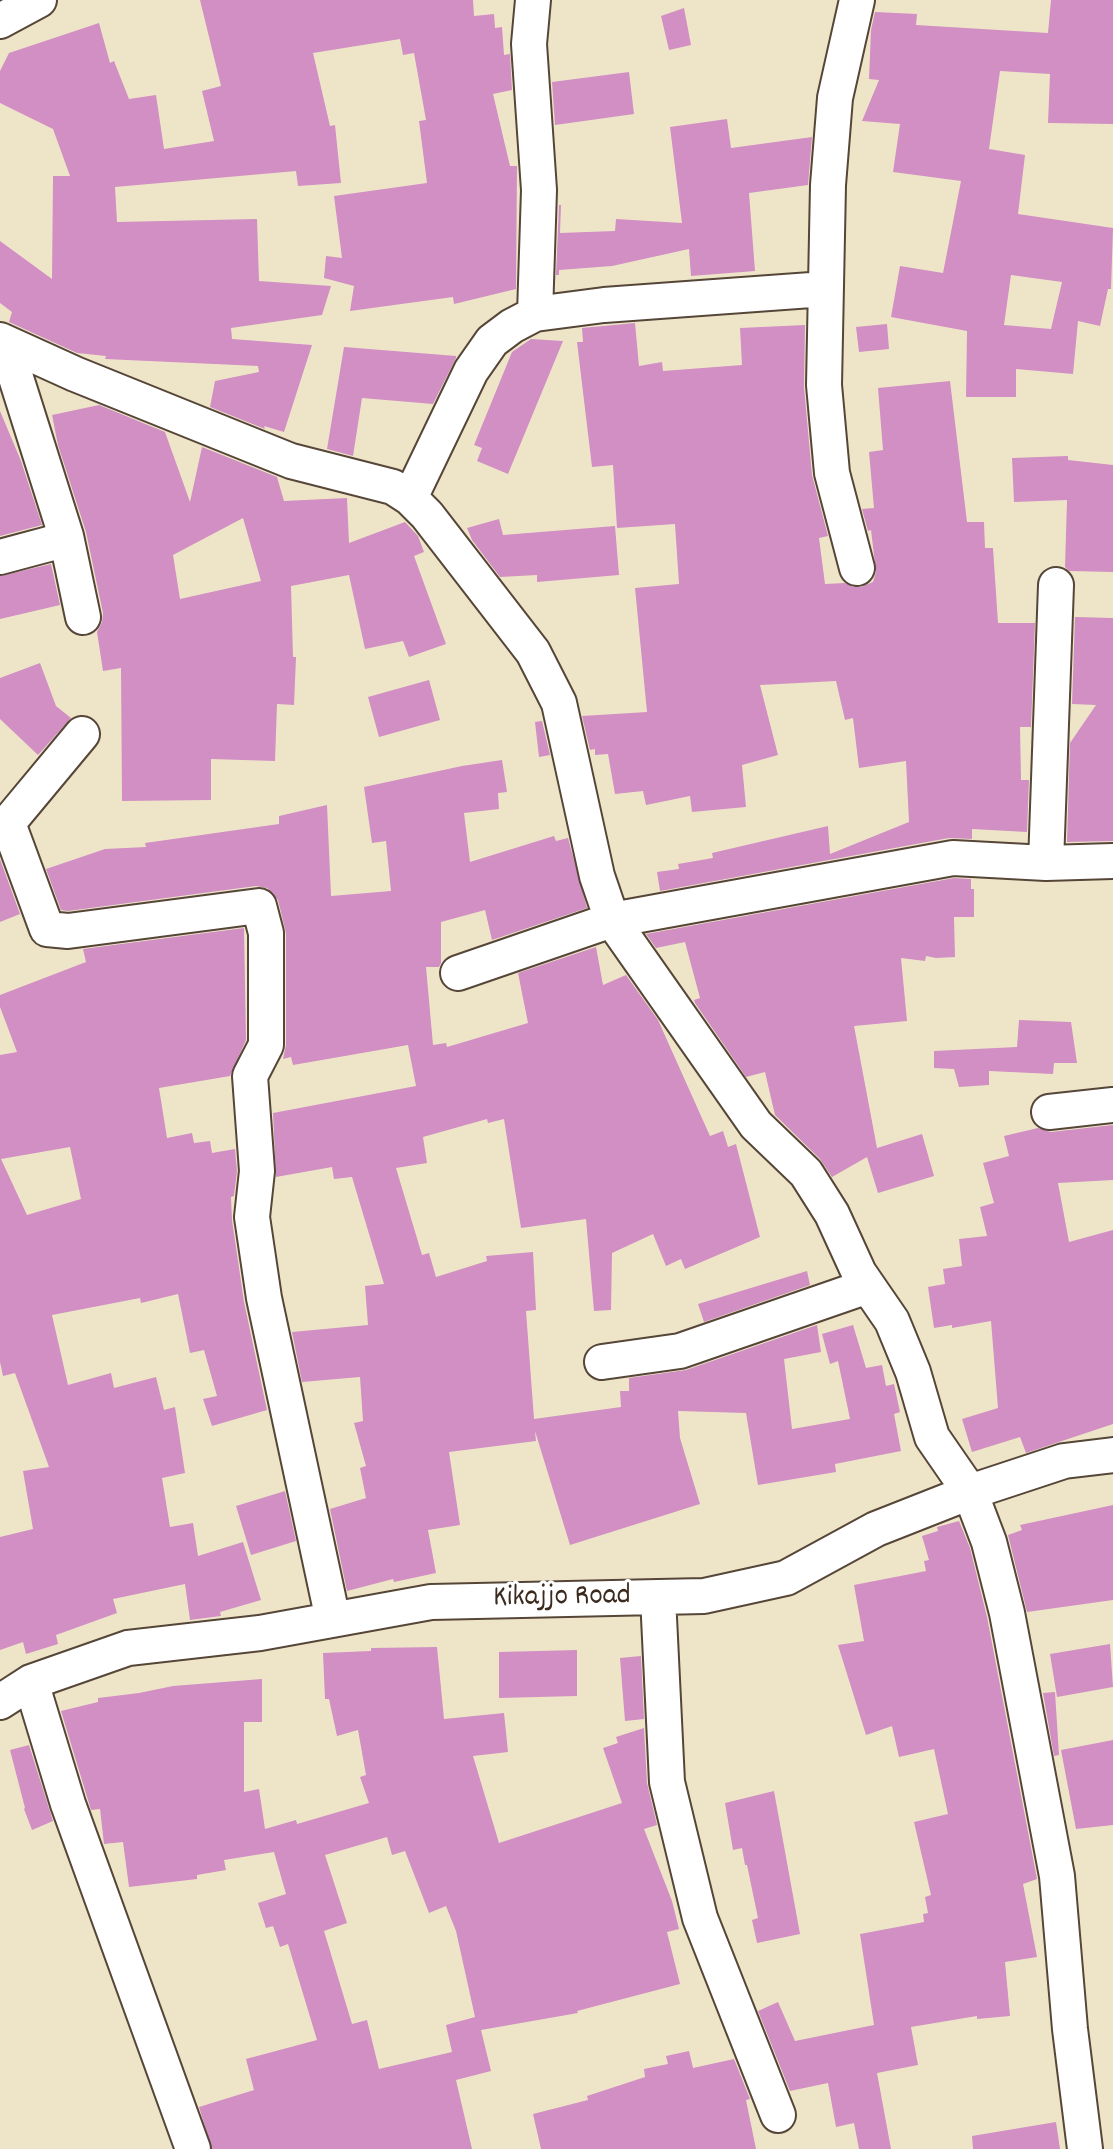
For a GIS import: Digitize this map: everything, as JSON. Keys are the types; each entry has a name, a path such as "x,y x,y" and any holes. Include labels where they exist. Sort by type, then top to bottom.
{"street":[{"path":"0,21 39,0"},
{"path":"533,0 529,44 539,190 535,314"},
{"path":"857,0 835,98 828,185 824,385 832,473 857,568"},
{"path":"410,498 471,371 492,341 535,314 604,305 825,289"},
{"path":"3,342 291,461 393,487 427,515 533,652 559,703 597,876 612,920 756,1125 806,1173 832,1214 859,1273 892,1321 913,1372 932,1437 970,1492 989,1542 1007,1613 1057,1876 1070,2029 1085,2149"},
{"path":"3,342 66,536 83,617"},
{"path":"0,557 60,541 66,536"},
{"path":"1046,863 1056,585"},
{"path":"82,734 4,826 47,929 68,931 259,906 266,933 266,1045 250,1076 257,1171 252,1217 264,1298 333,1620"},
{"path":"458,973 612,920 953,858 1046,863 1113,861"},
{"path":"1049,1112 1113,1105"},
{"path":"602,1362 680,1351 868,1286"},
{"name":"Kikajjo Road","path":"0,1702 31,1682 128,1648 260,1633 431,1602 704,1596 786,1578 876,1529 970,1492 1064,1461 1113,1455"},
{"path":"658,1597 667,1782 700,1918 778,2115"},
{"path":"31,1682 68,1804 193,2149"}],"building":[{"path":"200,0 473,0 474,16 494,14 495,28 502,27 504,55 510,54 512,90 493,94 510,166 517,166 516,289 454,304 453,297 350,311 354,286 324,278 326,256 342,258 334,196 427,183 419,121 426,120 414,53 403,55 400,39 313,53 330,126 335,125 341,183 298,186 296,171 115,187 117,222 257,219 259,281 331,286 322,315 231,328 232,339 312,345 284,432 264,426 265,429 210,407 215,381 259,372 258,366 105,359 106,356 77,353 9,322 12,312 0,303 0,241 52,279 53,176 70,176 53,129 0,103 0,71 9,53 99,23 110,63 114,61 129,99 156,95 164,149 214,141 202,91 221,86"},
{"path":"1051,0 1113,0 1113,124 1048,123 1050,74 1000,71 989,149 1025,155 1018,214 1113,228 1111,289 1108,289 1100,326 1078,321 1073,374 1016,369 1016,397 966,397 967,331 891,317 900,266 943,273 961,181 893,172 900,124 862,121 879,80 869,79 875,12 917,14 916,25 1048,33","holes":["1011,275 1062,282 1051,329 1004,325"]},
{"path":"684,8 691,45 669,50 661,16"},
{"path":"629,72 634,114 555,125 552,82"},
{"path":"727,119 731,148 812,137 808,185 749,193 755,271 691,276 689,249 612,266 559,270 559,275 556,275 559,205 560,233 615,231 616,219 682,223 670,127"},
{"path":"635,323 639,366 662,362 663,371 742,365 740,328 805,325 804,387 812,475 828,536 819,538 825,584 845,583 861,587 873,582 876,572 871,530 868,531 862,509 874,508 869,452 883,450 878,388 950,381 967,522 984,522 985,548 993,548 998,623 1035,623 1031,727 1020,727 1021,780 1029,780 1027,832 972,829 972,839 949,838 660,891 657,872 679,869 678,864 713,858 712,853 828,826 830,854 909,822 906,761 859,768 853,718 845,720 836,681 760,685 778,755 742,765 746,807 692,812 690,796 646,805 643,791 615,794 608,754 595,755 595,749 590,750 582,716 647,712 635,588 679,584 675,524 617,528 613,465 592,467 577,342 583,342 582,328"},
{"path":"887,324 889,349 859,352 856,327"},
{"path":"531,339 563,341 508,474 477,461 482,448 474,445 512,352"},
{"path":"344,347 456,358 433,404 362,398 353,456 327,449"},
{"path":"99,405 165,432 190,502 202,447 277,477 284,501 347,498 349,543 405,522 418,536 424,552 414,556 446,644 409,657 403,641 365,649 349,575 291,586 293,657 296,657 294,705 277,704 275,761 211,759 211,800 122,801 121,668 103,671 97,632 103,613 86,532 58,445 52,415","holes":["243,518 261,581 180,599 173,555"]},
{"path":"0,411 21,461 42,525 0,536"},
{"path":"1068,456 1068,460 1113,465 1113,572 1069,571 1065,567 1067,500 1014,502 1012,458"},
{"path":"499,519 503,535 615,526 619,575 537,582 537,575 500,577 472,540 467,528"},
{"path":"51,564 60,605 0,619 0,576"},
{"path":"1075,617 1113,618 1113,841 1067,842 1070,743 1096,705 1072,704"},
{"path":"40,663 56,706 71,718 38,755 0,719 0,678"},
{"path":"429,680 440,720 379,737 368,697"},
{"path":"542,721 550,755 539,757 535,722"},
{"path":"502,760 507,792 498,793 499,809 464,813 470,862 554,836 556,841 568,838 587,908 492,940 485,910 441,922 441,963 439,967 426,967 433,1045 446,1043 447,1047 528,1023 518,973 596,947 603,985 626,975 658,1020 710,1136 723,1131 728,1147 736,1144 760,1237 685,1269 681,1259 666,1266 653,1234 612,1253 611,1310 594,1311 586,1219 521,1228 504,1119 488,1123 487,1119 423,1137 427,1163 396,1168 422,1255 429,1253 436,1277 487,1261 486,1256 533,1252 536,1310 526,1311 534,1419 621,1407 620,1391 629,1391 629,1378 686,1370 817,1325 821,1352 784,1359 792,1429 850,1419 838,1361 830,1364 822,1334 853,1325 866,1368 882,1365 886,1386 894,1384 900,1412 894,1414 901,1451 835,1464 836,1472 758,1485 746,1413 678,1411 680,1438 700,1504 570,1545 535,1431 536,1441 449,1452 460,1525 428,1530 436,1573 394,1582 393,1579 347,1591 330,1509 366,1498 360,1468 366,1466 354,1423 363,1421 360,1377 302,1382 292,1332 368,1325 365,1286 384,1284 352,1177 334,1179 332,1167 276,1177 273,1113 416,1086 408,1045 293,1065 291,1057 283,1059 286,1045 286,933 278,900 267,888 256,886 68,911 61,910 46,869 105,849 146,847 145,843 279,824 279,816 327,805 331,896 391,891 386,841 372,843 364,787"},
{"path":"0,859 20,914 0,922"},
{"path":"954,878 971,879 971,889 974,889 974,917 954,917 955,957 926,956 925,961 901,958 907,1021 854,1026 877,1148 922,1134 934,1176 878,1193 867,1157 832,1177 820,1159 775,1115 765,1072 746,1077 695,1003 694,1000 700,998 685,942 656,948 646,934"},
{"path":"244,928 246,1040 230,1076 159,1088 167,1138 192,1133 194,1143 210,1141 212,1153 235,1149 237,1171 234,1196 231,1197 232,1220 244,1302 267,1410 212,1426 203,1399 217,1396 204,1350 190,1353 178,1294 141,1303 140,1298 52,1315 68,1385 111,1373 114,1388 156,1377 164,1410 175,1407 185,1473 162,1478 170,1527 193,1523 198,1556 243,1542 261,1600 220,1612 221,1616 190,1620 185,1584 113,1599 117,1613 56,1635 58,1644 26,1654 23,1642 0,1650 0,1537 33,1529 23,1471 49,1467 15,1373 3,1376 0,1362 0,1055 17,1052 0,1007 0,995 86,962 83,949","holes":["70,1147 81,1199 27,1215 1,1159"]},
{"path":"1019,1020 1071,1022 1077,1063 1054,1063 1053,1074 989,1071 989,1085 959,1087 954,1069 934,1068 934,1051 1017,1047"},
{"path":"1113,1125 1113,1180 1058,1183 1069,1242 1113,1230 1113,1424 1026,1453 1020,1437 972,1452 962,1419 998,1408 991,1321 934,1328 928,1287 945,1284 943,1269 962,1266 959,1239 987,1236 980,1207 994,1203 983,1163 1009,1156 1004,1136 1038,1128 1051,1132"},
{"path":"807,1271 810,1285 704,1322 698,1304"},
{"path":"285,1491 296,1541 251,1555 236,1506"},
{"path":"1113,1505 1113,1600 1027,1612 1008,1535 1022,1530 1020,1525"},
{"path":"959,1521 970,1548 987,1617 1037,1879 1023,1884 1037,1957 1005,1962 1010,2016 977,2019 977,2016 911,2027 918,2065 877,2073 891,2149 859,2149 854,2123 836,2127 828,2083 790,2091 758,2011 778,2002 795,2041 874,2025 860,1934 924,1922 923,1914 928,1913 925,1897 931,1895 914,1822 948,1814 934,1749 899,1757 892,1726 866,1735 838,1645 864,1641 854,1585 926,1571 924,1561 929,1560 922,1536 938,1531 937,1527"},
{"path":"1110,1644 1113,1687 1057,1697 1050,1654"},
{"path":"437,1647 444,1719 504,1713 508,1752 473,1756 499,1843 622,1803 603,1748 618,1743 616,1737 644,1728 647,1783 657,1825 644,1829 672,1901 679,1929 667,1932 680,1984 578,2013 481,2030 491,2071 456,2080 472,2149 212,2149 199,2107 254,2090 246,2059 317,2040 288,1944 280,1947 273,1926 266,1928 258,1903 286,1894 274,1852 224,1860 226,1870 197,1875 197,1879 129,1887 123,1842 104,1844 100,1809 91,1810 61,1711 98,1702 98,1698 173,1686 262,1679 262,1722 244,1722 244,1792 259,1789 265,1829 296,1820 297,1824 369,1803 360,1777 366,1775 358,1730 337,1736 329,1699 325,1699 323,1653 371,1651 371,1648","holes":["387,1837 392,1855 405,1851 429,1913 446,1906 456,1931 475,2017 446,2025 452,2052 379,2069 367,2020 352,2024 324,1931 347,1923 325,1855"]},
{"path":"577,1650 577,1696 499,1698 499,1652"},
{"path":"641,1656 644,1719 625,1721 620,1658"},
{"path":"1055,1692 1059,1755 1054,1756 1043,1693"},
{"path":"1113,1740 1113,1825 1076,1829 1061,1750"},
{"path":"29,1745 53,1821 32,1830 10,1750"},
{"path":"774,1791 800,1934 757,1943 752,1920 758,1918 747,1865 742,1848 733,1850 725,1803"},
{"path":"689,2051 693,2068 734,2059 750,2099 746,2100 756,2149 541,2149 533,2114 588,2100 587,2096 645,2077 644,2069 668,2064 666,2056"},
{"path":"1056,2122 1060,2149 973,2149 972,2136"}]}
